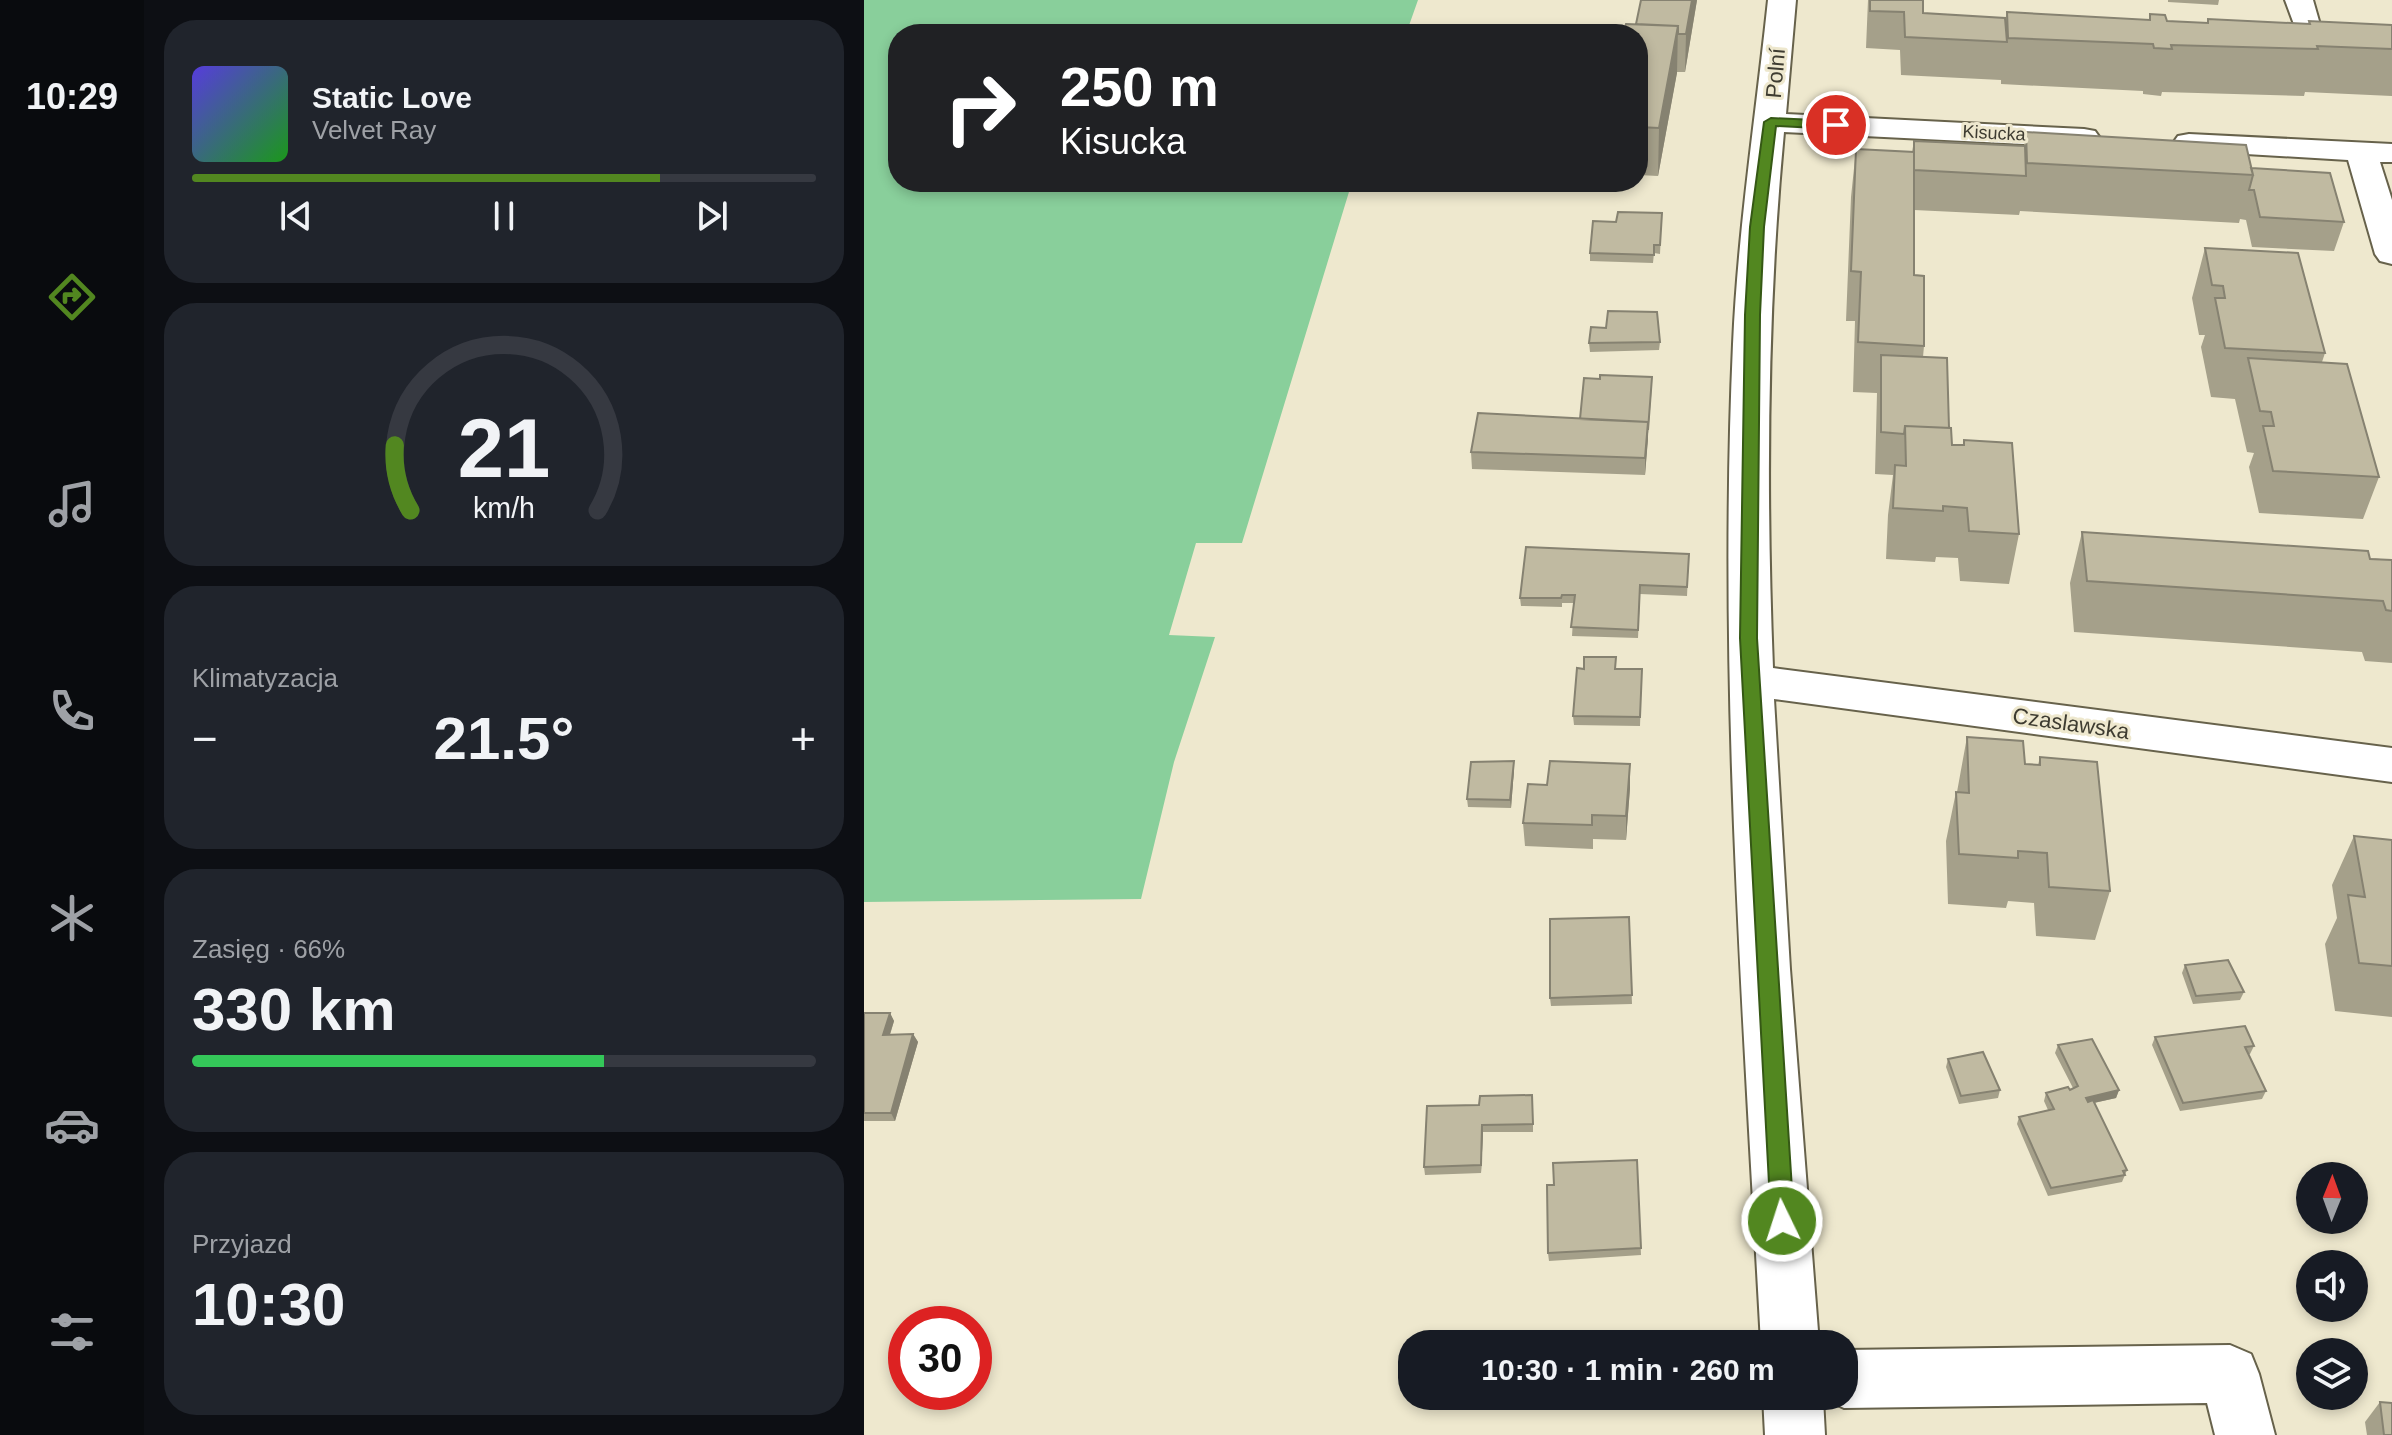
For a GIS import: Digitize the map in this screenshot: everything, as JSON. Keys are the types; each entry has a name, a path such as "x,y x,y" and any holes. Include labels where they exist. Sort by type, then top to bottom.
{"street":[{"name":"Polní","path":"1782,0 1771,122 1757,227 1751,344 1750,680 1789,1330"},
{"name":"Kisucka","path":"1771,122 2107,139"},
{"path":"2154,141 2376,152 2392,254"},
{"name":"Czaslawska","path":"1750,680 2392,765"},
{"path":"1858,1379 2230,1374 2245,1435"},
{"path":"1794,1410 1795,1435"}],"green space":[{"path":"864,0 1418,0 1410,24 888,24 888,192 1349,192 1242,543 1196,543 1169,635 1215,637 1174,762 1141,899 864,902"}],"building":[{"path":"1641,0 1692,0 1686,34 1678,34 1678,26 1636,24"},
{"path":"1870,0 1923,0 1923,13 2005,18 2007,42 1905,37 1904,12 1870,11"},
{"path":"2007,12 2150,20 2150,14 2165,15 2167,21 2208,23 2208,19 2392,25 2392,49 2171,45 2172,49 2154,48 2153,44 2008,38"},
{"path":"1648,25 1678,26 1659,128 1648,127"},
{"path":"2026,132 2246,145 2253,175 2027,163"},
{"path":"1914,141 2025,146 2026,176 1914,170"},
{"path":"1856,149 1914,152 1914,275 1924,276 1924,346 1858,342 1861,272 1851,271"},
{"path":"2251,168 2330,173 2344,222 2260,217 2254,190 2249,190 2253,175"},
{"path":"1618,212 1662,213 1660,245 1654,245 1654,255 1590,253 1593,221 1616,222"},
{"path":"2205,248 2298,253 2325,353 2225,348 2215,298 2225,298 2223,286 2212,285"},
{"path":"1608,311 1657,312 1660,342 1589,343 1591,327 1606,328"},
{"path":"1881,355 1947,358 1949,428 1905,426 1904,434 1881,432"},
{"path":"2248,358 2347,364 2379,477 2273,471 2263,426 2274,426 2271,412 2260,411"},
{"path":"1600,375 1652,377 1648,430 1648,422 1580,419 1584,378 1600,379"},
{"path":"1478,413 1648,422 1645,458 1471,452"},
{"path":"1905,426 1951,428 1952,445 1964,445 1964,440 2012,443 2019,534 1969,531 1967,508 1943,506 1943,511 1893,508 1895,465 1906,466"},
{"path":"2082,532 2368,551 2370,559 2392,560 2392,611 2386,610 2383,601 2087,581"},
{"path":"1526,547 1689,554 1687,587 1640,585 1638,630 1571,627 1575,595 1520,598"},
{"path":"1584,657 1616,657 1615,669 1642,669 1640,717 1573,716 1577,668 1584,669"},
{"path":"1967,737 2023,741 2025,764 2040,765 2040,757 2097,762 2110,891 2049,887 2047,853 2018,851 2018,858 1959,854 1956,792 1969,793"},
{"path":"1514,761 1510,800 1467,799 1471,762"},
{"path":"1550,761 1630,764 1626,816 1592,815 1592,825 1523,823 1528,784 1547,785"},
{"path":"2354,836 2392,840 2392,966 2359,963 2348,895 2365,897"},
{"path":"1629,917 1632,995 1550,998 1550,919"},
{"path":"2228,960 2244,992 2196,996 2185,965"},
{"path":"864,1013 890,1013 883,1035 913,1034 891,1113 864,1113"},
{"path":"2245,1026 2254,1046 2245,1047 2266,1091 2183,1103 2155,1037"},
{"path":"2092,1039 2119,1090 2086,1098 2088,1102 2093,1100 2127,1170 2123,1171 2125,1175 2051,1188 2019,1117 2054,1109 2046,1093 2078,1086 2058,1045"},
{"path":"1983,1052 2000,1090 1961,1096 1948,1059"},
{"path":"1532,1095 1533,1124 1482,1125 1481,1165 1424,1167 1427,1106 1479,1105 1480,1096"},
{"path":"1637,1160 1641,1248 1548,1253 1547,1185 1554,1185 1553,1163"},
{"path":"2380,1402 2392,1403 2392,1435 2384,1435"}],"route":[{"path":"1782,1221 1748,638 1752,315 1757,227 1771,122 1836,125"}]}
